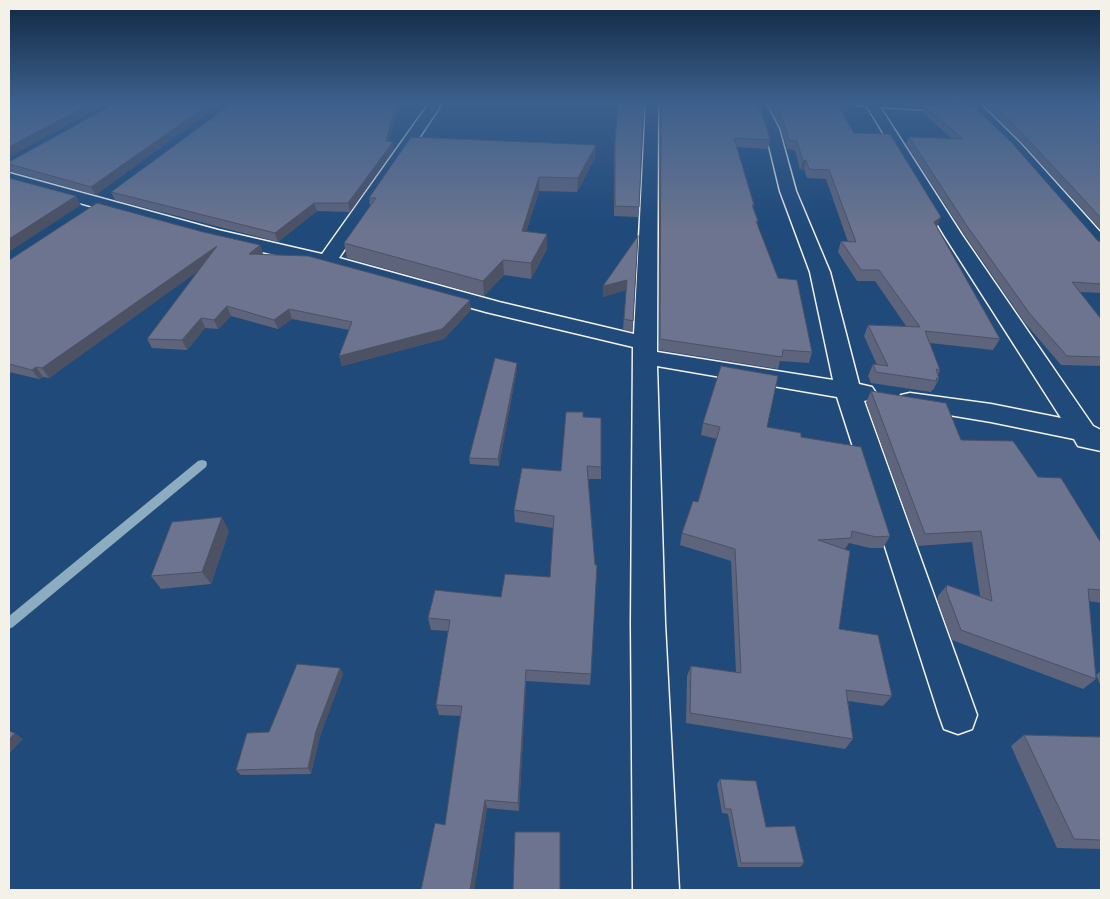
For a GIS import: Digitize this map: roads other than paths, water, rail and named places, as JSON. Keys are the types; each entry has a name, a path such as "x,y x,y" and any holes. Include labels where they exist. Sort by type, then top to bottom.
{"street":[{"path":"326,260 408,144"},
{"path":"651,144 645,350 648,624 656,890"},
{"path":"776,144 788,190 820,272 848,391 958,715"},
{"path":"896,144 953,235 1092,437 1101,457"},
{"path":"1013,144 1101,244"},
{"path":"9,178 106,198 214,236 326,260 645,350 848,391 991,413 1092,437"},
{"path":"82,214 106,198"}],"waterway":[{"path":"9,623 202,464"}]}
